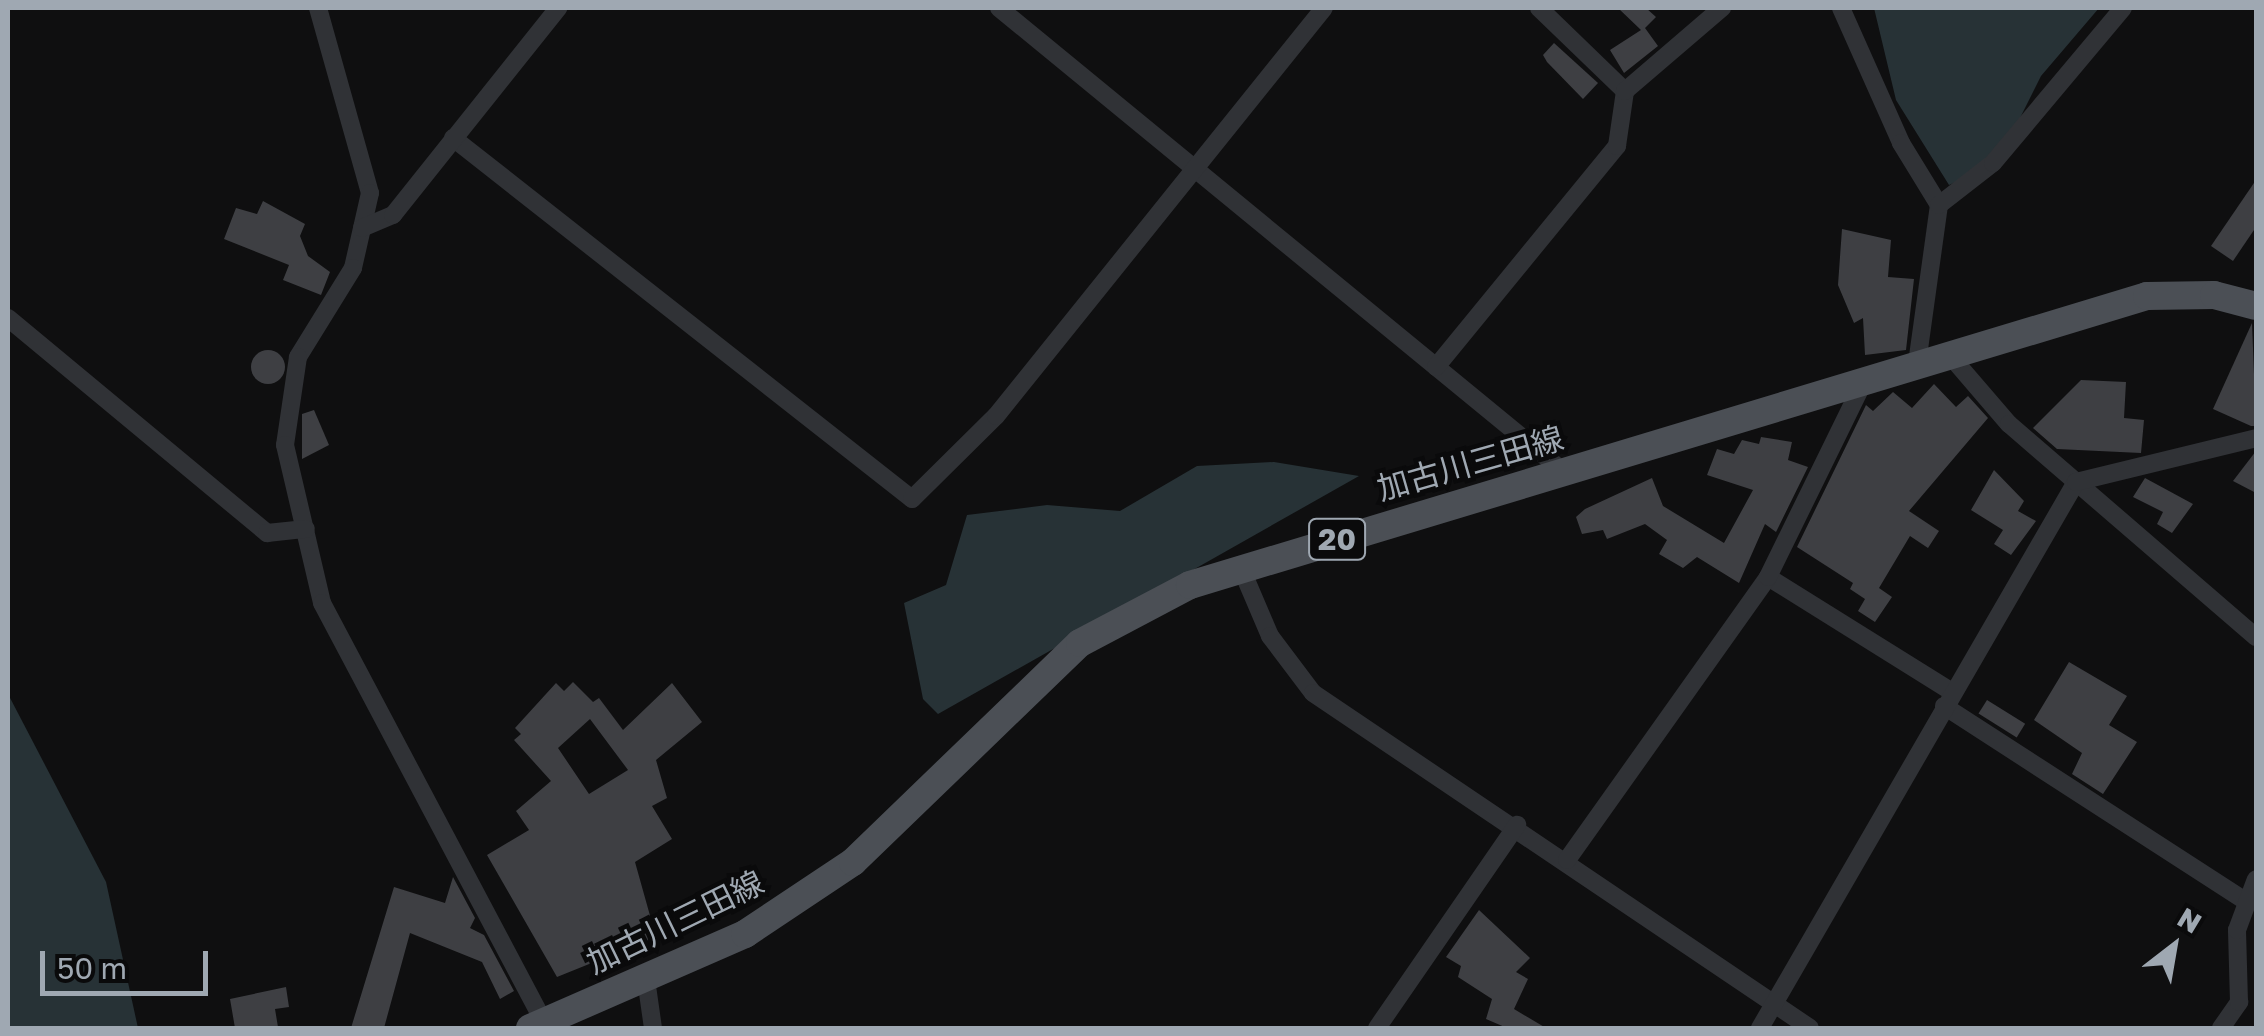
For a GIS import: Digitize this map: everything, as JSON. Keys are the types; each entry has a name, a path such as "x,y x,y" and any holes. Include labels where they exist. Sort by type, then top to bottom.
{"main road":[{"name":"加古川三田線","path":"537,1025 745,934 853,862 1080,643 1190,585 1564,472 1860,389 1917,362 2147,296 2214,294 2256,306"}],"street":[{"path":"318,8 370,194 353,268 298,357 284,412 306,529 322,603 537,1025"},
{"path":"362,228 393,215 558,8"},
{"path":"999,8 1195,165 1564,472"},
{"path":"453,138 912,499 996,416 1324,8"},
{"path":"1539,8 1624,91"},
{"path":"1436,367 1616,146 1624,91 1722,8"},
{"path":"1841,8 1901,143 1939,205 1917,362"},
{"path":"1939,205 1993,163 2123,8"},
{"path":"8,318 267,533 306,529"},
{"path":"1948,352 2009,424 2256,637"},
{"path":"1567,860 1768,577 1860,389"},
{"path":"1760,1028 1777,1006 1948,699 2076,482 2256,438"},
{"path":"1241,568 1270,636 1313,693 1516,825 1810,1028"},
{"path":"1768,577 2245,901"},
{"path":"1376,1028 1516,825"},
{"path":"2221,1028 2240,1002 2237,930 2256,879"},
{"path":"646,979 653,1028"}],"shaded area":[{"path":"1874,8 2099,8 2041,76 1997,164 1949,185 1896,100"},
{"path":"1274,462 1359,476 938,714 923,699 904,603 946,585 967,515 1047,505 1120,511 1197,466"},
{"path":"8,694 106,882 138,1028 8,1028"}],"building":[{"path":"1618,8 1646,8 1656,17 1645,28 1658,46 1624,73 1610,50 1641,30"},
{"path":"1554,43 1598,83 1583,99 1543,55"},
{"path":"2256,180 2256,227 2233,261 2211,246"},
{"path":"263,201 305,224 300,236 308,256 330,272 321,295 283,280 289,265 224,239 236,208 257,214"},
{"path":"1842,229 1891,240 1888,277 1914,279 1906,350 1865,355 1863,318 1854,323 1838,285"},
{"path":"2252,323 2256,426 2213,409"},
{"path":"268,350 280,355 285,367 280,379 268,384 256,379 251,367 256,355"},
{"path":"2081,380 2126,382 2124,418 2144,420 2141,453 2057,449 2033,428"},
{"path":"1934,384 1956,407 1968,396 1988,418 1909,511 1939,531 1928,548 1910,536 1879,588 1892,597 1875,622 1858,611 1865,599 1850,589 1853,583 1797,547 1866,405 1873,411 1893,392 1912,408"},
{"path":"314,410 329,445 302,459 302,414"},
{"path":"1761,437 1792,442 1788,460 1808,467 1776,532 1765,524 1739,583 1697,557 1683,568 1659,554 1667,540 1645,524 1607,539 1603,530 1582,534 1576,517 1585,509 1652,478 1663,506 1724,543 1753,490 1707,475 1717,449 1734,454 1742,440 1759,444"},
{"path":"2256,451 2256,493 2233,481"},
{"path":"1994,470 2024,501 2018,511 2036,521 2011,555 1994,544 2003,530 1971,510"},
{"path":"2145,478 2193,504 2172,533 2157,524 2163,512 2133,497"},
{"path":"2069,662 2127,696 2109,725 2137,742 2103,794 2072,774 2082,753 2034,720"},
{"path":"573,682 593,702 599,698 623,730 672,683 702,722 656,760 667,798 652,806 672,839 635,862 656,937 557,977 487,855 529,830 516,811 551,781 514,740 521,734 515,728 556,683 564,691","holes":["590,719 628,770 589,794 558,748"]},
{"path":"1987,700 2025,724 2017,737 1979,714"},
{"path":"453,877 475,918 470,928 484,935 514,991 500,999 482,962 410,933 384,1028 351,1028 394,887 445,903"},
{"path":"1479,910 1530,958 1516,972 1528,979 1514,1009 1546,1028 1507,1028 1486,1019 1492,999 1458,977 1461,966 1446,957"},
{"path":"286,987 289,1007 275,1009 278,1027 235,1028 230,999"}]}
